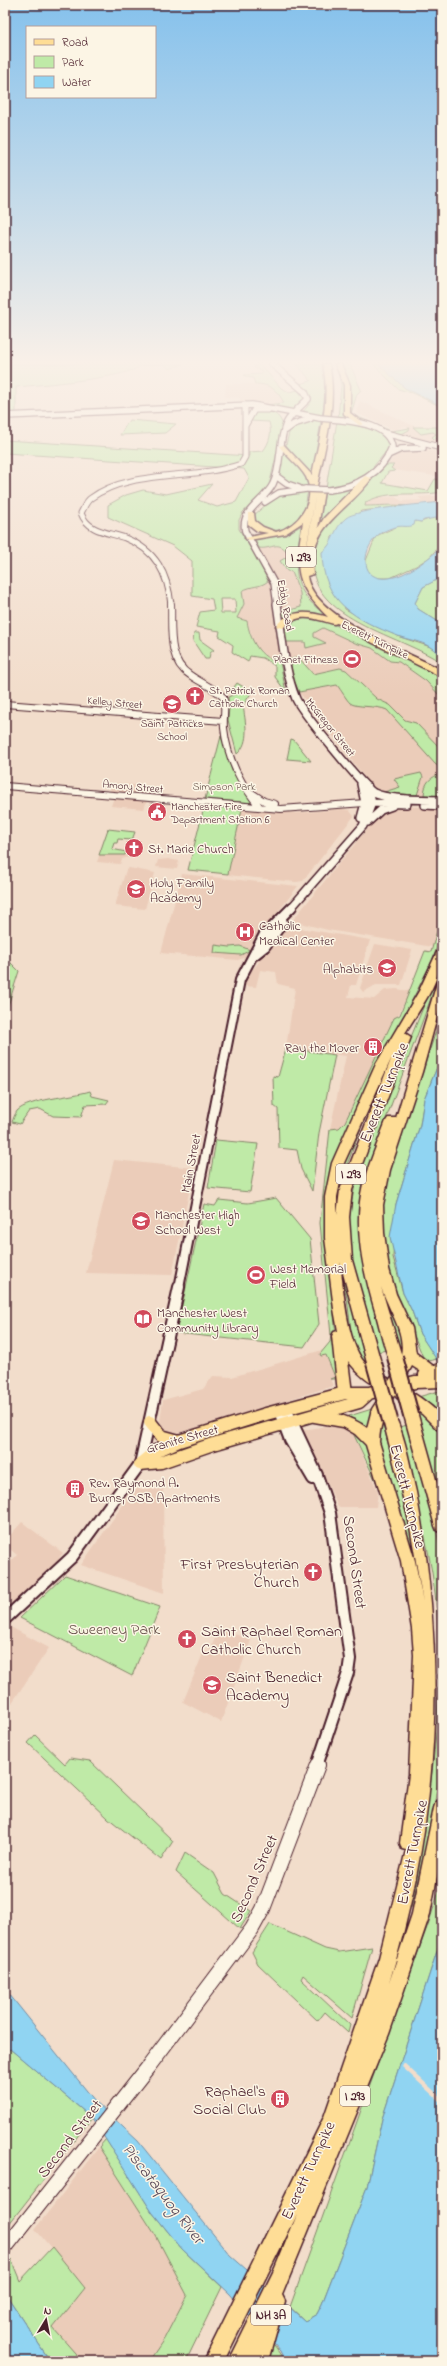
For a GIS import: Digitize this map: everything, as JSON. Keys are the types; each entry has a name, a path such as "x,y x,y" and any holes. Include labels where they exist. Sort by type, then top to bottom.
{"highway":[{"path":"308,474 309,476 309,490"},
{"name":"Everett Turnpike","path":"313,474 309,490 309,506 300,561 303,582 311,596 322,609 354,630 414,658 442,674"},
{"name":"Everett Turnpike","path":"323,474 308,563 309,576 315,590 326,603 360,627 442,667"},
{"path":"312,542 322,526 363,485 368,478"},
{"path":"250,538 280,532 297,526 309,506"},
{"path":"251,515 251,522 255,526 268,531 280,532"},
{"path":"280,626 290,618 311,615 354,630"},
{"name":"Everett Turnpike","path":"214,2361 326,2133 360,2043 397,1925 419,1825 431,1732 432,1624 423,1551 390,1420 346,1260 343,1229 346,1190 378,1104 423,994 442,952"},
{"name":"Everett Turnpike","path":"442,983 428,1028 377,1162 366,1206 366,1238 371,1271 442,1526"},
{"path":"423,994 382,1064 338,1163 334,1180 330,1227 340,1308 350,1353 358,1365 427,1410 442,1425"},
{"path":"397,1925 417,1774 422,1655 415,1591 408,1561 372,1442 374,1422 409,1355 407,1337 390,1296 382,1264 378,1242 377,1200 385,1167 421,1059 428,1028"},
{"path":"340,1308 339,1335 345,1392"},
{"path":"409,1355 420,1365 437,1370"},
{"path":"314,1416 348,1422 358,1427 372,1442"},
{"name":"Everett Turnpike","path":"282,2275 380,2034 421,1914 442,1808"},
{"path":"421,1914 442,1851"},
{"name":"NH 3A","path":"251,2355 282,2275"}],"main road":[{"path":"244,525 251,515 279,493 349,488 368,478 371,474"},
{"path":"244,525 246,515 267,494 276,476 286,484 309,490"},
{"name":"Eddy Road","path":"244,525 274,583 286,668 293,694"},
{"name":"McGregor Street","path":"293,694 305,712 354,773 368,787 368,801"},
{"name":"McGregor Street","path":"354,773 368,801"},
{"path":"368,787 382,796 442,806"},
{"path":"368,801 442,800"},
{"path":"333,858 336,851 360,820 368,801"},
{"path":"355,836 365,822 368,801"},
{"path":"333,858 341,852 380,810 405,801"},
{"name":"Main Street","path":"140,1464 169,1338 238,989 251,960 266,933 277,921 282,919 333,858"},
{"name":"Granite Street","path":"415,1382 437,1370"},
{"name":"Granite Street","path":"140,1464 156,1451 179,1442 345,1392 369,1393 415,1382 442,1381"},
{"name":"Granite Street","path":"140,1464 161,1462 213,1444 360,1402 369,1393"},
{"name":"Second Street","path":"5,2248 214,1982 258,1920 313,1781 348,1673 350,1659 335,1539 326,1499 300,1457 282,1410"},
{"path":"150,1422 160,1436 179,1442"},
{"path":"5,1619 72,1557 140,1464"}],"street":[{"path":"190,474 112,487 91,497 84,504 81,513 85,521 93,528 138,545 157,561 170,594 176,660 188,674 221,695 225,702 223,721 235,768 260,807"},
{"name":"Kelley Street","path":"5,704 223,721"},
{"name":"Amory Street","path":"5,786 284,810 368,801"},
{"path":"247,788 264,801 292,806"},
{"name":"Amory Street","path":"260,807 368,801"},
{"name":"Amory Street","path":"322,806 354,808 361,815 360,820"}],"shaded area":[{"path":"424,474 442,474 442,477"},
{"path":"442,496 442,519 424,503 406,506 390,504 383,507 364,506 366,502 377,497 395,497 402,501 422,500 418,497"},
{"path":"278,545 284,547 290,555 281,561 287,571 292,572 300,593 301,607 291,608 282,612 283,616 275,618 280,662 272,661 255,646 247,621 237,618 244,604 242,591 250,586 263,585 260,564 251,549"},
{"path":"323,628 355,643 372,648 390,661 399,662 430,685 442,698 442,750 416,723 405,720 390,705 377,699 346,670 340,668 313,674 299,658 290,660 286,642 305,642 306,647 325,643 314,637 314,633"},
{"path":"337,685 349,702 356,705 379,706 387,710 435,764 442,769 442,773 430,778 424,795 417,795 423,777 395,779 401,787 381,793 373,788 299,692"},
{"path":"113,783 143,786 141,794 149,795 144,809 111,806 114,797 108,796"},
{"path":"402,806 442,808 442,913 433,947 328,930 292,921 382,811"},
{"path":"242,809 297,813 341,809 349,810 354,816 303,881 296,882 228,875"},
{"path":"108,829 135,832 132,840 118,839 117,843 114,843 112,849 126,852 125,855 132,856 122,859 120,864 97,862"},
{"path":"168,859 179,861 177,869 156,867 158,860"},
{"path":"129,868 155,873 145,909 115,906 126,870"},
{"path":"182,874 298,886 274,917 282,925 370,940 356,985 351,985 348,997 374,999 385,990 396,989 410,991 345,1122 339,1128 330,1129 346,1056 286,1048 295,988 278,984 276,972 260,970 256,987 244,986 247,976 259,962 252,957 245,957 238,960 161,953"},
{"name":"Alphabits","path":"375,944 412,950 401,985 376,985 363,992 360,988"},
{"name":"Manchester High School West","path":"114,1160 194,1168 172,1275 86,1273"},
{"path":"322,1350 320,1354 325,1355 335,1377 330,1379 333,1386 176,1434 165,1431 160,1421 163,1400 203,1389 213,1376 232,1377"},
{"path":"338,1424 352,1431 378,1492 376,1507 338,1507 304,1430"},
{"path":"134,1489 163,1489 164,1593 81,1565"},
{"path":"22,1522 63,1553 59,1558 62,1560 5,1612 5,1568 17,1555 5,1545 5,1541"},
{"path":"5,1624 49,1648 5,1713"},
{"name":"Saint Benedict Academy","path":"214,1626 251,1640 221,1722 183,1702 204,1651 209,1653 215,1638 210,1636"},
{"path":"99,2147 156,2236 187,2295 164,2339 149,2361 82,2361 53,2328 85,2288 35,2229"}],"green space":[{"path":"247,474 272,474 269,486 265,493 243,512 239,520 239,529 260,564 268,581 262,585 242,591 244,604 237,618 247,621 250,635 261,652 266,657 280,662 286,692 275,677 275,666 263,658 250,656 248,662 232,652 233,645 219,636 220,631 196,627 200,612 214,610 212,599 192,596 192,561 173,546 108,517 108,505 126,495 143,490 166,494 212,484 198,500 217,507 236,502 249,478","holes":["220,599 235,599 236,613 221,613"]},
{"path":"279,474 305,474 309,487 288,483"},
{"path":"328,474 367,474 361,481 351,485 326,488"},
{"path":"377,474 387,474 382,483 428,491 435,479 442,480 442,492 423,494 394,494 375,498 366,502 365,506 406,506 361,511 332,537 330,547 345,609 397,636 431,647 442,656 442,663 421,651 371,629 347,616 328,600 316,581 313,558 323,529"},
{"path":"362,485 318,528 325,491 340,491"},
{"path":"308,490 303,515 291,527 272,530 260,526 254,522 253,516 276,496"},
{"path":"434,517 442,517 439,546 430,557 416,566 390,578 375,578 366,570 365,563 376,536 396,527 415,521 421,522"},
{"path":"302,525 296,568 298,579 308,599 332,620 314,614 283,620 282,612 301,607 300,593 292,572 287,571 280,561 290,555 282,547 278,546 259,548 255,540 292,531"},
{"path":"442,577 442,624 418,609 415,603 423,587"},
{"path":"307,617 321,618 432,671 442,678 442,698 426,681 399,662 390,661 372,648 355,643 323,628 314,633 314,637 326,643 306,648 305,642 286,642 285,624 294,619"},
{"path":"194,633 199,633 200,640 214,650 210,653 209,659 205,659 193,641"},
{"path":"299,658 313,674 340,668 346,670 377,699 390,705 405,720 416,723 442,750 442,769 435,764 387,710 383,708 353,705 348,701 337,685 299,692 293,678 290,660"},
{"path":"237,683 252,692 243,705 246,724 246,737 244,744 237,754 228,720 228,697 235,694 234,687"},
{"name":"Simpson Park","path":"221,736 232,771 254,803 205,799"},
{"path":"291,739 294,740 311,761 287,759"},
{"path":"421,773 423,777 417,795 381,793 400,787 394,779"},
{"path":"442,773 442,796 424,795 427,783"},
{"path":"204,807 242,809 228,874 188,870"},
{"path":"108,829 135,832 132,840 118,839 117,843 114,843 112,849 126,852 125,855 99,855"},
{"path":"442,913 442,933 432,961 342,1145 329,1262 340,1379 330,1379 335,1377 326,1355 321,1356 320,1354 330,1342 331,1335 320,1223 330,1129 339,1128 345,1122 394,1018 400,1015 425,951 431,952"},
{"path":"215,945 230,947 240,946 250,950 241,955 214,953"},
{"path":"5,957 19,971 5,1015"},
{"path":"442,961 434,990 371,1159 365,1183 387,1350 376,1352 358,1289 351,1257 349,1224 352,1198 363,1155"},
{"path":"442,1013 442,1042 438,1065 424,1099 420,1125 396,1204 393,1257 403,1293 412,1311 420,1334 437,1359 425,1362 388,1272 381,1228 383,1191"},
{"path":"286,1048 335,1055 319,1133 312,1191 301,1169 297,1150 279,1148 278,1109 274,1106 273,1076 278,1077"},
{"path":"90,1091 92,1096 109,1100 106,1104 85,1105 81,1117 53,1116 40,1109 29,1111 20,1124 12,1122 17,1111 23,1107 40,1101"},
{"path":"371,1102 348,1162 341,1190 368,1365 365,1366 353,1346 347,1298 337,1260 334,1204 341,1162"},
{"path":"216,1140 258,1144 250,1192 208,1188"},
{"path":"276,1198 310,1239 319,1324 304,1347 176,1333 204,1204 215,1206 219,1200 248,1203"},
{"path":"375,1202 405,1344 401,1355 374,1259"},
{"path":"439,1391 442,1400 442,1418 418,1397"},
{"path":"372,1409 367,1431 346,1417"},
{"path":"417,1410 433,1421 442,1434 442,1501"},
{"path":"382,1420 410,1528 422,1606 377,1439"},
{"path":"407,1425 431,1507 442,1556 442,1759 429,1837 411,1908 409,1906 430,1790 438,1711 439,1672 438,1632 432,1572 419,1510 397,1428"},
{"path":"352,1431 367,1442 380,1490"},
{"name":"Sweeney Park","path":"65,1575 160,1607 132,1676 20,1618"},
{"path":"35,1735 65,1764 70,1758 90,1761 173,1841 161,1860 108,1818 28,1743"},
{"path":"185,1853 214,1873 225,1894 251,1911 240,1929 176,1872"},
{"path":"442,1881 442,1936 382,2119 367,2187 322,2304 317,2314 305,2321 290,2307 430,1919"},
{"path":"270,1924 325,1949 339,1952 372,1947 352,2018 303,1975 301,1979 350,2025 348,2033 325,2012 318,2021 258,1964 252,1952"},
{"path":"9,2048 92,2118 5,2229 5,2087 8,2070 5,2053"},
{"path":"106,2139 152,2212 182,2249 222,2287 186,2361 149,2361 164,2339 187,2295 156,2236 99,2147"},
{"path":"52,2247 85,2288 53,2328 82,2361 50,2361 9,2299 6,2289 4,2279 6,2268 11,2259 20,2281"},
{"path":"272,2343 285,2361 265,2361"}],"water":[{"path":"442,502 442,517 424,520 421,522 415,521 414,525 412,526 398,526 391,528 377,536 368,549 366,564 368,570 373,575 380,578 395,577 414,568 437,551 442,533 442,577 423,587 415,603 418,609 442,624 442,656 426,645 398,636 368,623 355,616 344,607 328,584 322,552 329,545 338,526 346,518 352,515 376,510"},
{"path":"442,1042 442,1368 420,1334 412,1311 403,1293 390,1237 396,1204 420,1125 424,1099 438,1065"},
{"name":"Piscataquog River","path":"442,1936 442,2361 285,2361 280,2351 230,2294 182,2249 152,2212 92,2118 10,2049 5,2053 5,1989 95,2101 138,2141 230,2255 305,2321 317,2314 322,2304 367,2187 382,2119"},
{"path":"5,2288 9,2299 50,2361 6,2361"}],"pier":[{"path":"404,2063 442,2098 442,2107 441,2103 402,2067"}],"waterway":[{"path":"392,522 442,511"}],"place":[{"name":"Planet Fitness","path":"352,659"},
{"name":"St. Patrick Roman Catholic Church","path":"195,696"},
{"name":"Saint Patricks School","path":"172,704"},
{"name":"Manchester Fire Department Station 6","path":"157,812"},
{"name":"St. Marie Church","path":"134,848"},
{"name":"Holy Family Academy","path":"136,889"},
{"name":"Catholic Medical Center","path":"245,932"},
{"name":"Alphabits","path":"387,968"},
{"name":"Ray the Mover","path":"373,1047"},
{"name":"Manchester High School West","path":"141,1221"},
{"name":"West Memorial Field","path":"256,1275"},
{"name":"Manchester West Community Library","path":"143,1319"},
{"name":"Rev. Raymond A. Burns, OSB Apartments","path":"75,1489"},
{"name":"First Presbyterian Church","path":"313,1572"},
{"name":"Saint Raphael Roman Catholic Church","path":"187,1639"},
{"name":"Saint Benedict Academy","path":"212,1685"},
{"name":"Raphael's Social Club","path":"280,2099"}]}
